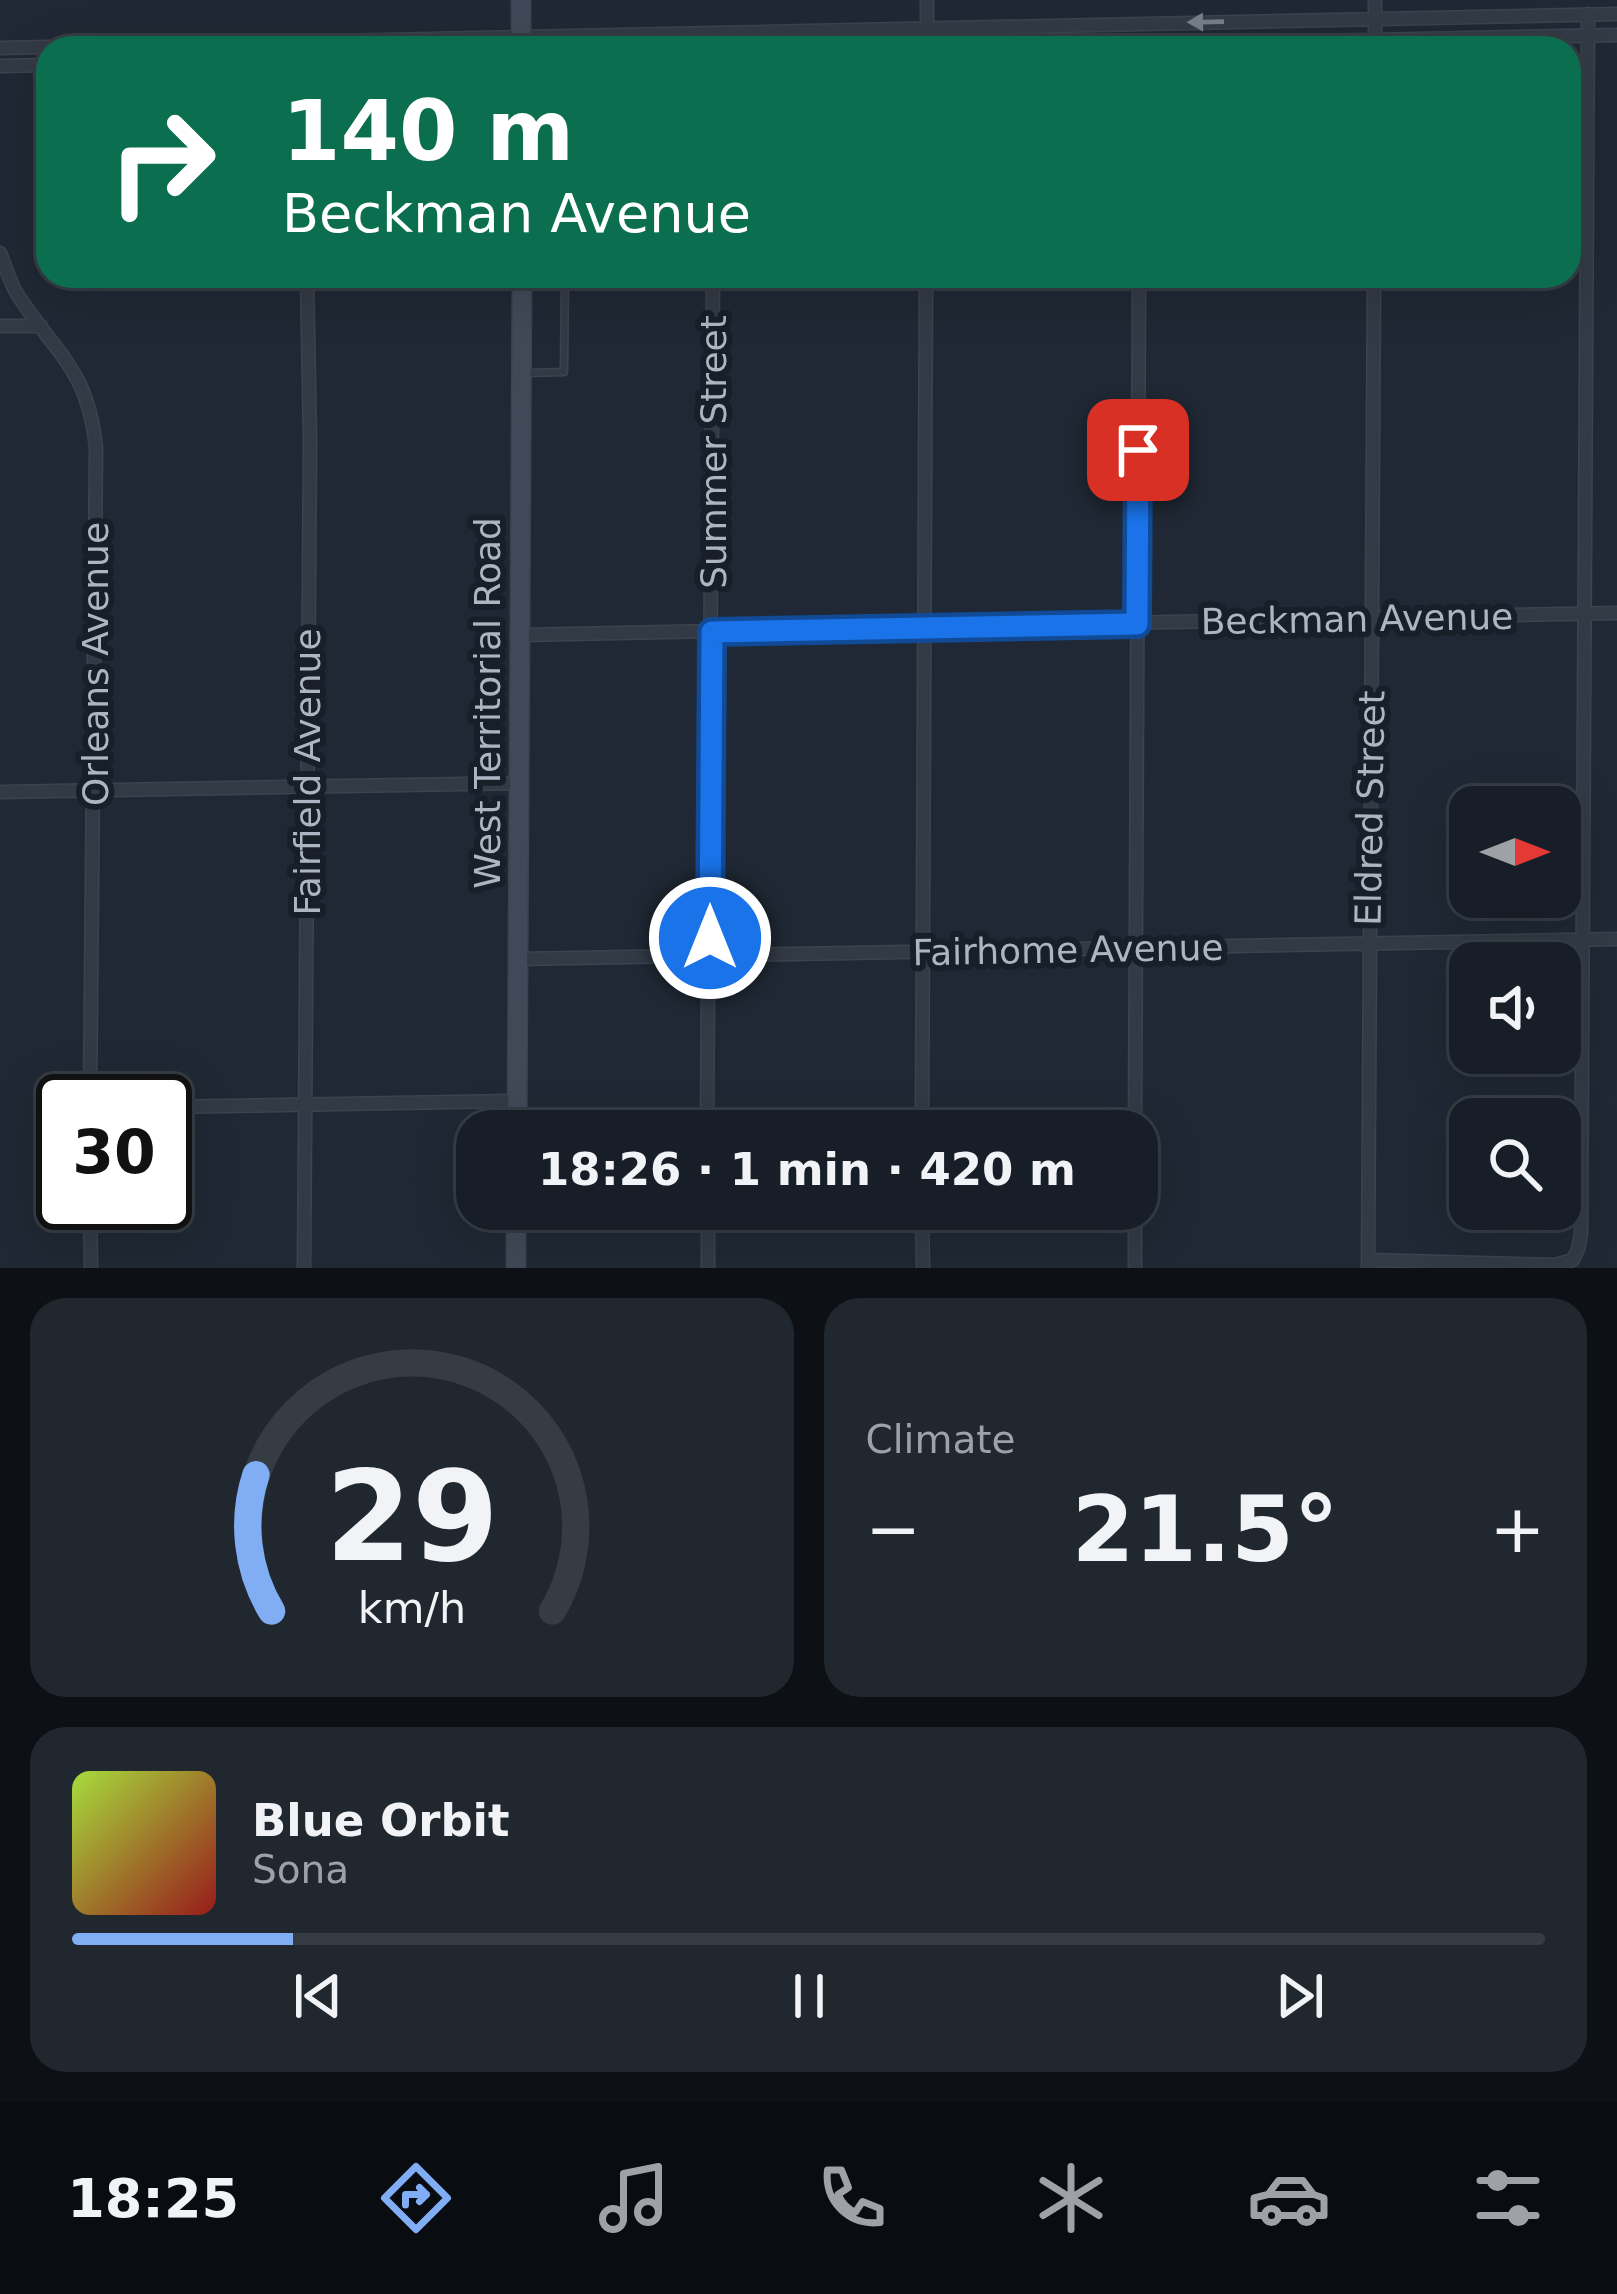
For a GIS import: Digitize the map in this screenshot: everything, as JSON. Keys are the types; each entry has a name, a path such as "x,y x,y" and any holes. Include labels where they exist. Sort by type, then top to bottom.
{"street":[{"path":"521,0 521,36"},
{"path":"926,36 927,0"},
{"path":"1375,36 1376,0"},
{"path":"1368,1264 1555,1265 1573,1259 1581,1234 1588,14"},
{"path":"791,36 1617,14"},
{"path":"1140,24 1140,36"},
{"path":"1564,36 1617,34"},
{"path":"0,48 36,48"},
{"path":"0,66 36,65"},
{"name":"Orleans Avenue","path":"0,253 16,293 76,373 93,416 90,1074"},
{"name":"Fairfield Avenue","path":"304,1268 307,288"},
{"name":"West Territorial Road","path":"517,1110 522,288"},
{"name":"Summer Street","path":"707,1110 713,288"},
{"path":"922,1110 926,288"},
{"path":"1135,1110 1139,288"},
{"name":"Eldred Street","path":"1368,1264 1374,288"},
{"path":"0,326 41,326"},
{"name":"Beckman Avenue","path":"520,635 1617,614"},
{"path":"0,792 519,783"},
{"name":"Fairhome Avenue","path":"518,959 1617,939"},
{"path":"192,1107 517,1102"},
{"path":"90,1230 91,1268"},
{"path":"516,1230 516,1268"},
{"path":"708,1230 708,1268"},
{"path":"922,1230 923,1268"},
{"path":"1135,1230 1135,1268"}],"lane":[{"path":"522,373 564,372 565,288"}],"route":[{"path":"710,938 712,632 1137,624 1138,450"}]}
